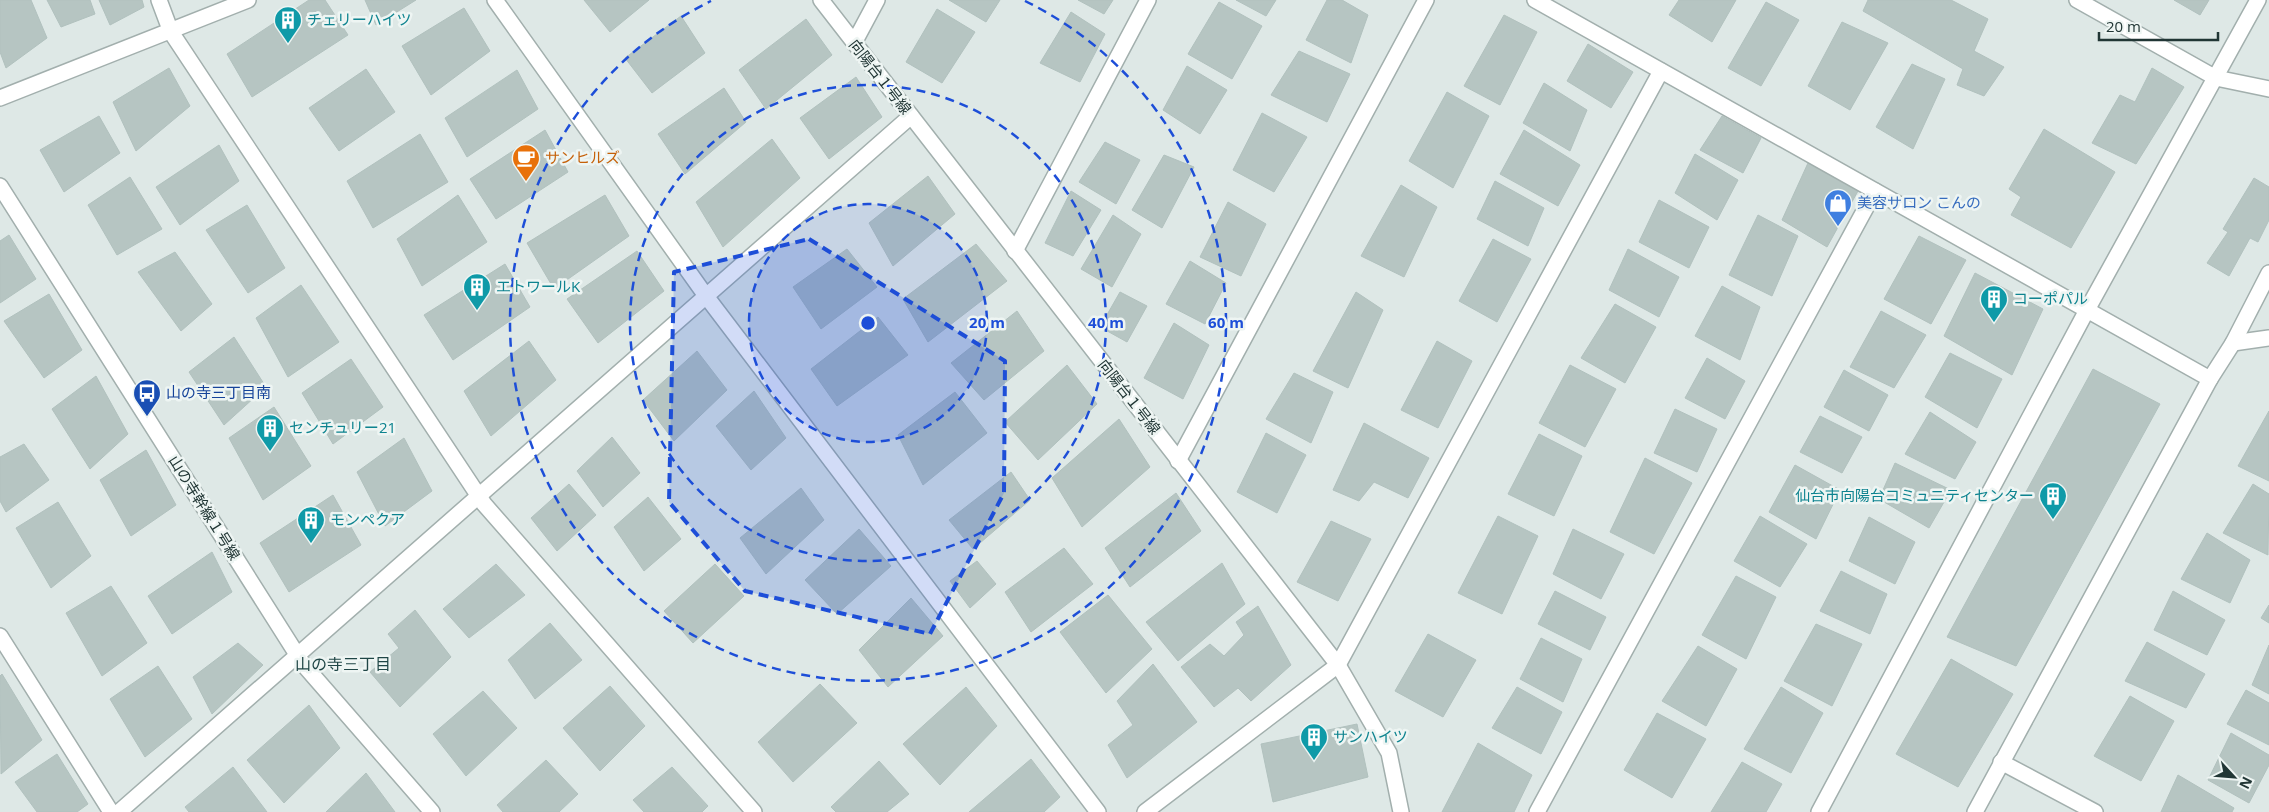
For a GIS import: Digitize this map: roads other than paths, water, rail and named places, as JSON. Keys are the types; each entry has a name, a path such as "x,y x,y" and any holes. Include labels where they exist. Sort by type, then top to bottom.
{"street":[{"path":"159,0 171,32 491,512 754,812"},
{"path":"0,98 248,0"},
{"path":"495,0 706,296 1098,812"},
{"name":"向陽台１号線","path":"821,0 1338,665 1389,753 1401,812"},
{"path":"854,43 877,0"},
{"path":"1015,251 1148,0"},
{"path":"1178,461 1426,0"},
{"path":"1535,0 2210,379"},
{"path":"2077,0 2216,78 2269,89"},
{"path":"1819,812 2087,310 2258,0"},
{"path":"1145,812 1338,665 1661,71"},
{"path":"118,812 911,116"},
{"name":"山の寺幹線１号線","path":"0,186 303,664 432,812"},
{"path":"1537,812 1875,191"},
{"path":"1975,812 2210,379 2233,343 2269,272"},
{"path":"2233,343 2269,338"},
{"path":"0,636 111,812"},
{"path":"2002,762 2095,812"}],"place":[{"name":"チェリーハイツ","path":"288,44"},
{"name":"サンヒルズ","path":"526,182"},
{"name":"美容サロン こんの","path":"1838,227"},
{"name":"エトワールK","path":"477,311"},
{"name":"コーポパル","path":"1994,323"},
{"name":"山の寺三丁目南","path":"147,417"},
{"name":"センチュリー21","path":"270,452"},
{"name":"仙台市向陽台コミュニティセンター","path":"2053,520"},
{"name":"モンペクア","path":"311,544"},
{"name":"サンハイツ","path":"1314,761"}],"district":[{"name":"山の寺三丁目","path":"343,664"}]}
